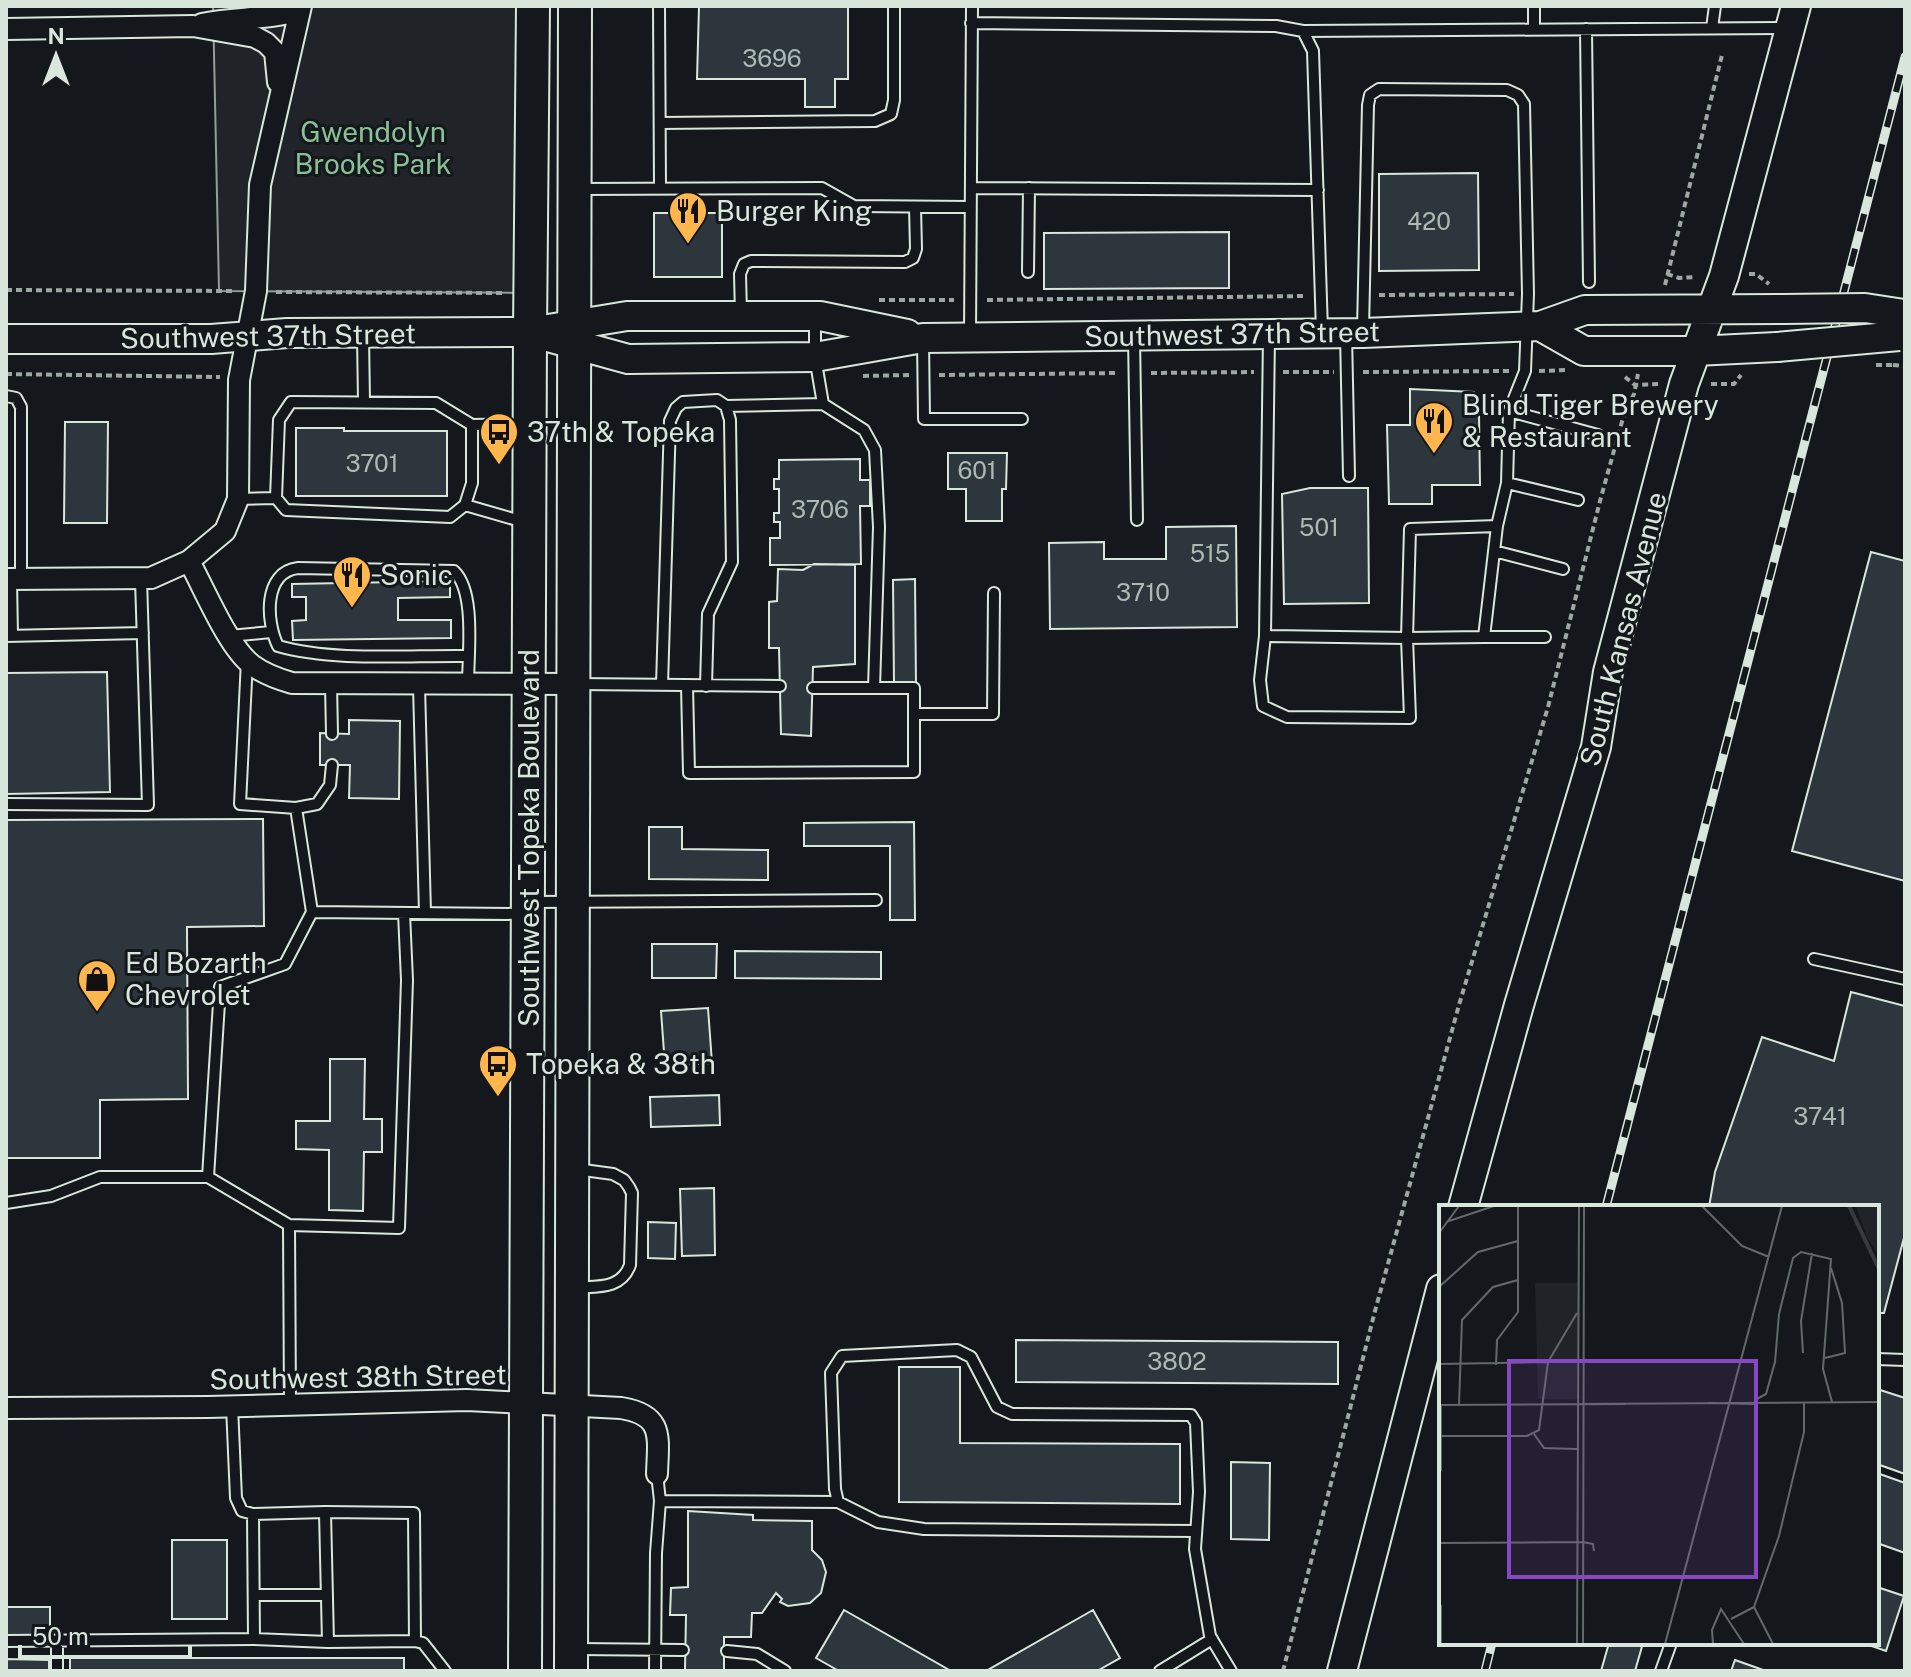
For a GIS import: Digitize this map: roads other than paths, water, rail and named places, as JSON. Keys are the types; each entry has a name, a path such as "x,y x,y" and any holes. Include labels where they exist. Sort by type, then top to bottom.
{"main road":[{"name":"Southwest Topeka Boulevard","path":"525,1671 533,6"},
{"name":"Southwest Topeka Boulevard","path":"571,1660 575,6"},
{"name":"South Kansas Avenue","path":"1464,1205 1596,747 1608,672 1695,351 1724,276 1793,17"},
{"name":"Southwest 37th Street","path":"6,339 530,332 574,335 628,359 815,357 923,338 1344,333 1534,326 1585,310 1865,308 1904,321"},
{"name":"Southwest 37th Street","path":"574,335 627,316 815,316 923,338"},
{"name":"Southwest 37th Street","path":"1534,326 1584,351 1695,351 1777,347 1904,321"},
{"path":"1342,1671 1439,1297"}],"street":[{"path":"193,26 224,19 278,17 300,8"},
{"path":"12,579 141,579 162,575 189,561 225,531 238,499 239,380 256,291 260,185 300,8"},
{"path":"6,29 193,26 255,37 275,52 278,106"},
{"path":"189,561 229,636 247,660 270,676 292,683 419,686 574,684"},
{"name":"Southwest 38th Street","path":"6,1408 467,1400 621,1408 648,1416 658,1434 657,1474"}],"lane":[{"path":"659,6 660,188"},
{"path":"660,123 875,121 891,114 894,100 894,6"},
{"path":"970,337 972,6"},
{"path":"1534,6 1534,29"},
{"path":"1712,28 1715,6"},
{"path":"971,23 1276,26 1303,31 1586,29 1712,28 1793,17"},
{"path":"1586,29 1589,282"},
{"path":"1303,31 1313,51 1321,296 1344,333"},
{"path":"1349,476 1344,333 1363,295 1370,95 1379,89 1507,90 1518,95 1524,104 1528,294 1534,326 1525,371 1509,411 1507,483 1497,526 1484,637"},
{"path":"575,189 822,188 854,206 970,207"},
{"path":"971,188 1318,190"},
{"path":"1028,272 1029,188"},
{"path":"741,316 740,274 744,264 751,261 905,262 913,258 916,249 915,207"},
{"path":"815,316 815,357 823,404"},
{"path":"363,333 364,402"},
{"path":"1269,334 1265,636 1260,680 1263,706 1287,717 1410,718 1407,638 1410,529 1497,526"},
{"path":"1134,336 1137,520"},
{"path":"923,338 924,419 1022,419"},
{"path":"6,396 16,398 21,407 9,636 143,633"},
{"path":"662,685 670,421 683,402 717,400 726,406 823,404 864,430 875,450 879,527 874,688"},
{"path":"472,425 472,483 465,505 450,517 286,510 276,498 279,420 291,402 436,403 472,425 530,424"},
{"path":"706,686 708,614 732,562 730,420 726,406"},
{"path":"1509,411 1598,435"},
{"path":"1507,483 1578,500"},
{"path":"238,499 276,498"},
{"path":"465,505 530,523"},
{"path":"1494,551 1563,569"},
{"path":"468,656 300,653 278,646 269,620 274,583 288,569 454,571 466,588 468,656 468,685"},
{"path":"6,804 148,805 141,579"},
{"path":"914,714 993,714 994,593"},
{"path":"229,636 271,632"},
{"path":"1265,636 1545,637"},
{"path":"247,660 240,804 296,808 317,804 330,785 332,765"},
{"path":"331,684 332,734"},
{"path":"574,684 780,686"},
{"path":"419,686 425,913"},
{"path":"687,686 689,773 914,772 914,688 813,688"},
{"path":"208,1177 220,987 285,964 312,912 296,808"},
{"path":"312,912 425,913 529,908 573,902 876,900"},
{"path":"6,1203 51,1196 100,1177 208,1177 289,1225 399,1228 407,980 404,913"},
{"path":"1814,959 1905,979"},
{"path":"572,1169 613,1174 624,1180 632,1193 630,1265 626,1276 615,1284 572,1289"},
{"path":"289,1225 290,1404"},
{"path":"838,1502 831,1373 842,1356 957,1350 971,1357 997,1407 1012,1414 1191,1415 1196,1423 1199,1478 1195,1549 1212,1639 1231,1671"},
{"path":"1879,1359 1905,1360"},
{"path":"232,1406 236,1498 242,1511 253,1514 414,1513 415,1641"},
{"path":"655,1671 656,1553 660,1501 657,1474"},
{"path":"660,1501 838,1502 878,1522 924,1529 1196,1531"},
{"path":"325,1512 328,1642"},
{"path":"253,1514 254,1639"},
{"path":"254,1595 325,1595"},
{"path":"1160,1671 1212,1639"},
{"path":"6,1641 415,1641 423,1643 445,1671"},
{"path":"57,1641 57,1671"},
{"path":"1661,1671 1670,1646"},
{"path":"571,1660 655,1649 683,1650"},
{"path":"727,1651 757,1654 785,1671"}],"railway":[{"path":"1607,1205 1905,57"},
{"path":"1485,1671 1492,1645"}],"place":[{"name":"Burger King","path":"688,245"},
{"name":"Blind Tiger Brewery & Restaurant","path":"1434,455"},
{"name":"37th & Topeka","path":"499,466"},
{"name":"Sonic","path":"352,609"},
{"name":"Ed Bozarth Chevrolet","path":"97,1013"},
{"name":"Topeka & 38th","path":"498,1098"}],"park label":[{"name":"Gwendolyn Brooks Park","path":"373,148"}]}
